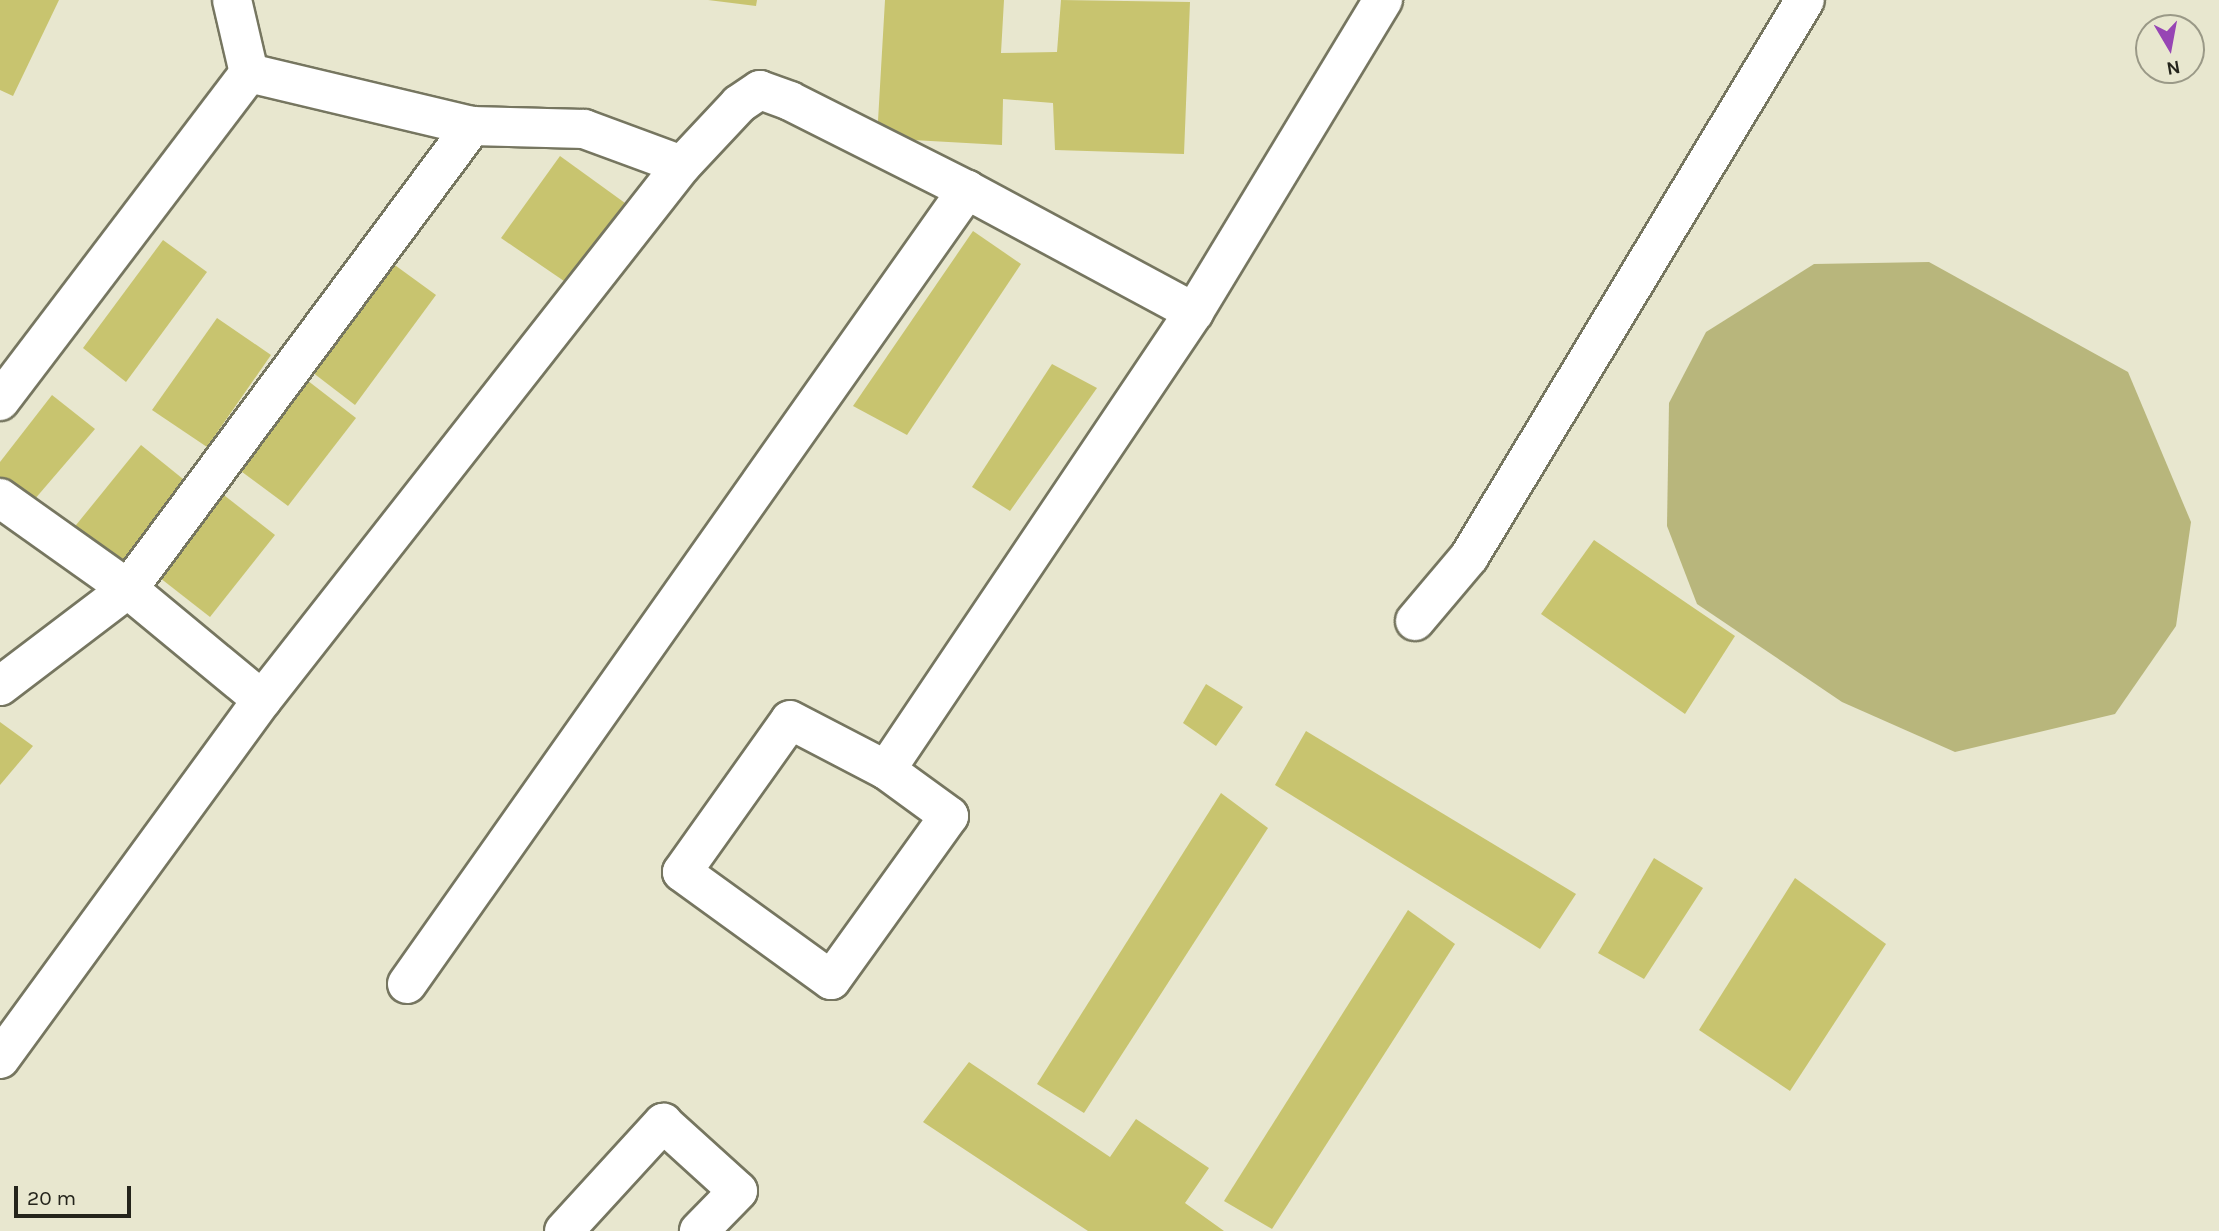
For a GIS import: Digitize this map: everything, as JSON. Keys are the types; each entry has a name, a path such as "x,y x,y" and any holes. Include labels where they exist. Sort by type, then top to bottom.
{"lane":[{"path":"232,0 249,73"},
{"path":"886,770 1194,313 1383,0"},
{"path":"1415,621 1469,557 1805,0"},
{"path":"249,73 472,126 584,129 682,165"},
{"path":"0,401 249,73"},
{"path":"3,1049 262,700 682,165 739,104 760,90 790,101 967,190 1194,313"},
{"path":"0,686 128,589 472,126"},
{"path":"407,984 967,190"},
{"path":"0,498 128,589 262,700"},
{"path":"790,720 886,770 949,816 831,980 682,872 790,720"},
{"path":"564,1231 663,1123 738,1191 699,1231"}],"shaded area":[{"path":"1929,262 2128,372 2191,522 2176,626 2115,714 1955,752 1842,702 1697,604 1667,526 1669,403 1706,332 1814,264"}],"building":[{"path":"0,0 59,0 13,96 0,90"},
{"path":"708,0 757,0 756,6"},
{"path":"885,0 1004,0 1001,53 1057,52 1061,0 1190,2 1184,154 1055,150 1053,103 1003,99 1002,145 877,138"},
{"path":"560,156 625,203 564,281 501,238"},
{"path":"973,231 1021,264 907,435 853,406"},
{"path":"163,240 207,272 126,382 83,348"},
{"path":"392,263 436,295 355,405 312,372"},
{"path":"217,318 271,355 207,447 152,410"},
{"path":"1052,364 1097,388 1010,511 972,487"},
{"path":"303,377 356,418 288,506 234,466"},
{"path":"52,395 95,429 28,507 0,483 0,462"},
{"path":"141,445 188,483 119,567 72,530"},
{"path":"220,492 275,535 210,617 155,574"},
{"path":"1594,540 1735,636 1685,714 1541,614"},
{"path":"1206,684 1243,707 1216,746 1183,723"},
{"path":"0,722 33,746 0,785"},
{"path":"1306,731 1576,894 1540,949 1275,785"},
{"path":"1221,793 1268,828 1084,1113 1037,1084"},
{"path":"1654,858 1703,888 1644,979 1598,953"},
{"path":"1795,878 1886,944 1790,1091 1699,1030"},
{"path":"1408,910 1455,944 1272,1229 1224,1201"},
{"path":"969,1062 1110,1157 1136,1119 1209,1168 1185,1203 1224,1231 1088,1231 923,1122"}]}
